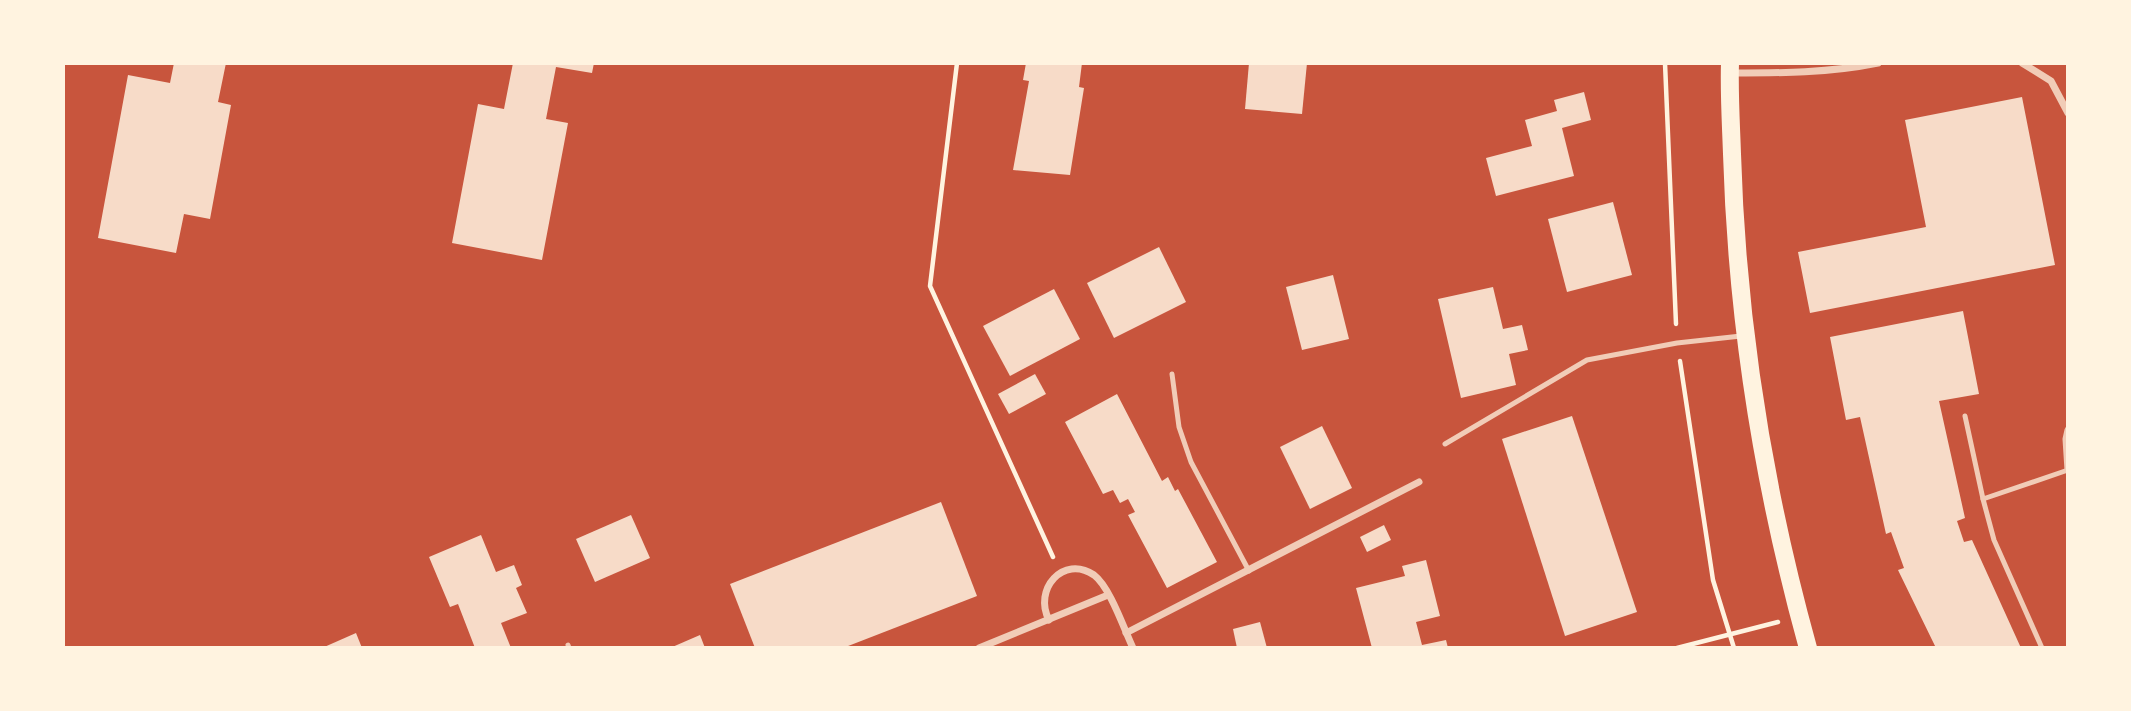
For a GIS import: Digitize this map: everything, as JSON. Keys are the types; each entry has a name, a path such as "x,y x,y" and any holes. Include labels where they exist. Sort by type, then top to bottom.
{"main road":[{"path":"1730,68 1734,212 1744,336 1762,456 1785,566 1808,648"}],"street":[{"path":"1730,68 1801,73 1846,70 1878,63"},
{"path":"2022,63 2051,81 2068,113"},
{"path":"2068,430 2068,470"},
{"path":"1126,633 1419,482"},
{"path":"1049,620 1044,610 1045,590 1051,580 1072,569 1088,572 1100,581 1133,648"},
{"path":"979,648 1108,595"}],"lane":[{"path":"1445,444 1587,360 1677,343 1744,336"},
{"path":"1172,373 1179,427 1191,461 1249,571"},
{"path":"1965,416 1994,540 2042,648"},
{"path":"1983,499 2068,470"}],"path":[{"path":"957,63 930,286 1061,574"},
{"path":"1677,648 1799,617"}],"building":[{"path":"174,63 226,63 218,102 231,105 210,219 184,214 176,253 98,238 128,75 170,83"},
{"path":"513,63 594,63 592,73 556,67 546,119 568,123 542,260 452,243 478,104 504,109"},
{"path":"1026,63 1082,63 1079,87 1084,88 1070,175 1013,170 1029,81 1023,80"},
{"path":"1249,63 1307,63 1302,114 1245,109"},
{"path":"1584,92 1591,120 1562,128 1574,176 1496,196 1486,158 1532,146 1525,120 1557,111 1554,100"},
{"path":"2022,97 2055,265 1810,313 1798,252 1926,227 1905,120"},
{"path":"1613,202 1632,275 1567,292 1548,219"},
{"path":"1159,247 1186,302 1114,338 1087,283"},
{"path":"1333,275 1349,339 1302,350 1286,287"},
{"path":"1493,287 1503,329 1522,325 1528,350 1509,354 1516,385 1461,398 1438,299"},
{"path":"1054,289 1080,339 1010,376 983,326"},
{"path":"1963,311 1979,394 1939,401 1965,518 1957,521 1964,542 1972,540 2021,648 1936,648 1898,570 1904,568 1891,532 1886,534 1860,417 1846,420 1830,337"},
{"path":"1035,374 1046,394 1009,414 998,394"},
{"path":"1117,394 1162,481 1168,477 1175,491 1178,489 1217,562 1167,588 1128,515 1135,512 1128,499 1120,503 1113,490 1103,494 1065,422"},
{"path":"1572,416 1637,612 1565,636 1502,439"},
{"path":"1322,426 1352,488 1310,509 1280,447"},
{"path":"941,502 977,596 843,648 755,648 730,584"},
{"path":"631,515 650,558 595,582 576,539"},
{"path":"1384,525 1391,540 1367,552 1360,537"},
{"path":"481,535 496,572 514,565 522,585 516,588 527,613 501,623 511,648 475,648 458,604 450,607 429,557"},
{"path":"1426,560 1440,616 1416,622 1422,645 1446,640 1448,648 1372,648 1356,588 1405,576 1402,566"},
{"path":"1260,622 1267,648 1237,648 1233,629"},
{"path":"356,633 362,648 322,648"},
{"path":"700,635 705,648 670,648"}]}
